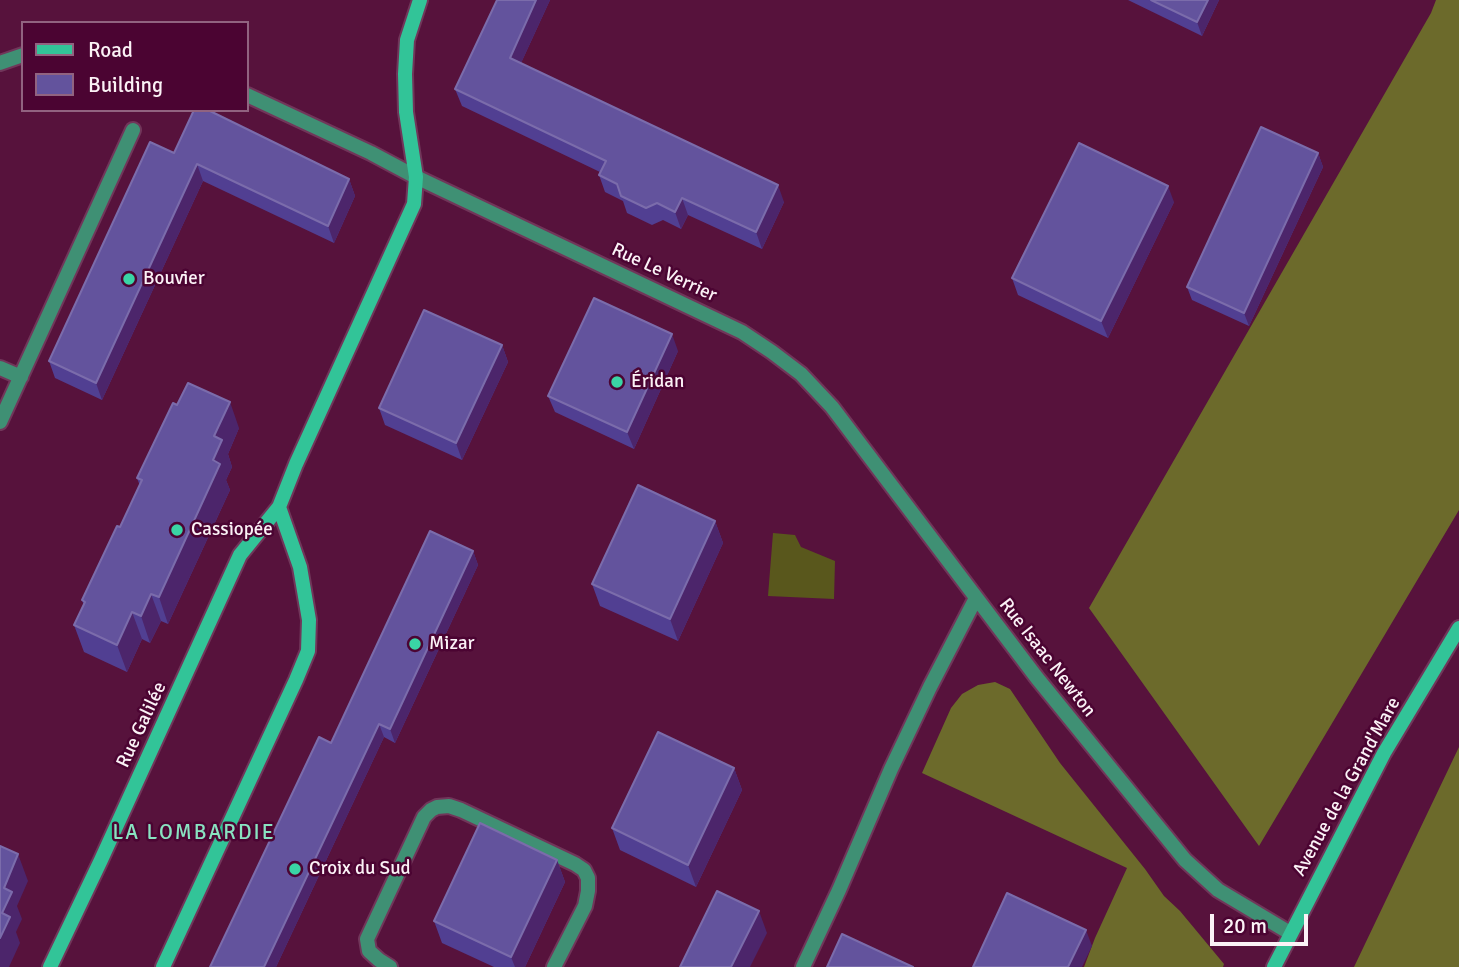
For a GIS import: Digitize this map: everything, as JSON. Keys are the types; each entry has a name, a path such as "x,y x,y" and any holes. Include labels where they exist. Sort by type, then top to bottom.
{"street":[{"name":"Rue Galilée","path":"50,967 240,555 279,507 414,204 416,177 405,112 405,74 407,40 420,0"},
{"path":"0,63 21,56"},
{"name":"Rue Le Verrier","path":"248,95 742,332 772,352 801,374 832,407 976,598"},
{"path":"0,422 133,130"},
{"path":"0,368 21,377"},
{"path":"163,967 308,651 309,620 300,567 279,507"},
{"name":"Rue Isaac Newton","path":"803,967 891,768 976,598 1037,678 1185,860 1217,890 1290,933"},
{"name":"Avenue de la Grand'Mare","path":"1274,967 1384,753 1459,628"},
{"path":"390,967 369,951 367,939 424,817 437,807 449,806 584,870 589,891 585,906 554,967"}],"shaded area":[{"path":"1436,0 1459,0 1459,510 1259,846 1089,608 1431,13"},
{"path":"773,533 795,535 801,547 835,561 834,599 768,596"},
{"path":"995,682 1010,689 1060,763 1164,896 1224,964 1223,967 1084,967 1127,868 922,773 951,708 962,694 978,685"},
{"path":"1459,747 1459,967 1354,967"}],"building":[{"path":"497,0 536,0 510,58 778,185 756,232 682,198 675,212 657,203 646,208 621,196 617,184 599,175 606,161 455,89"},
{"path":"1151,0 1208,0 1197,22"},
{"path":"193,112 212,112 349,179 328,226 197,164 96,383 49,361 150,142 174,153"},
{"path":"1261,127 1318,153 1244,313 1187,287"},
{"path":"1079,143 1168,186 1101,321 1012,278"},
{"name":"Éridan","path":"594,298 672,334 627,432 548,396"},
{"path":"424,310 502,345 456,443 379,408"},
{"name":"Cassiopée","path":"188,383 230,402 214,436 222,440 213,460 220,464 159,597 151,594 141,616 132,612 117,645 74,625 85,602 82,600 142,480 137,478 173,403 177,405"},
{"path":"638,485 715,521 670,619 592,584"},
{"path":"430,531 473,551 390,729 379,724 264,967 210,967 319,737 331,743"},
{"path":"658,732 734,768 688,865 612,828"},
{"path":"480,823 557,860 511,957 434,921"},
{"path":"0,846 18,854 4,888 12,892 2,913 10,917 0,938"},
{"path":"717,891 759,911 731,967 680,967"},
{"path":"1007,893 1086,930 1068,967 973,967"},
{"path":"842,934 913,967 827,967"}],"place":[{"name":"Bouvier","path":"129,279"},
{"name":"Éridan","path":"617,382"},
{"name":"Cassiopée","path":"177,530"},
{"name":"Mizar","path":"415,644"},
{"name":"Croix du Sud","path":"295,869"}],"district":[{"name":"LA LOMBARDIE","path":"194,833"}]}
